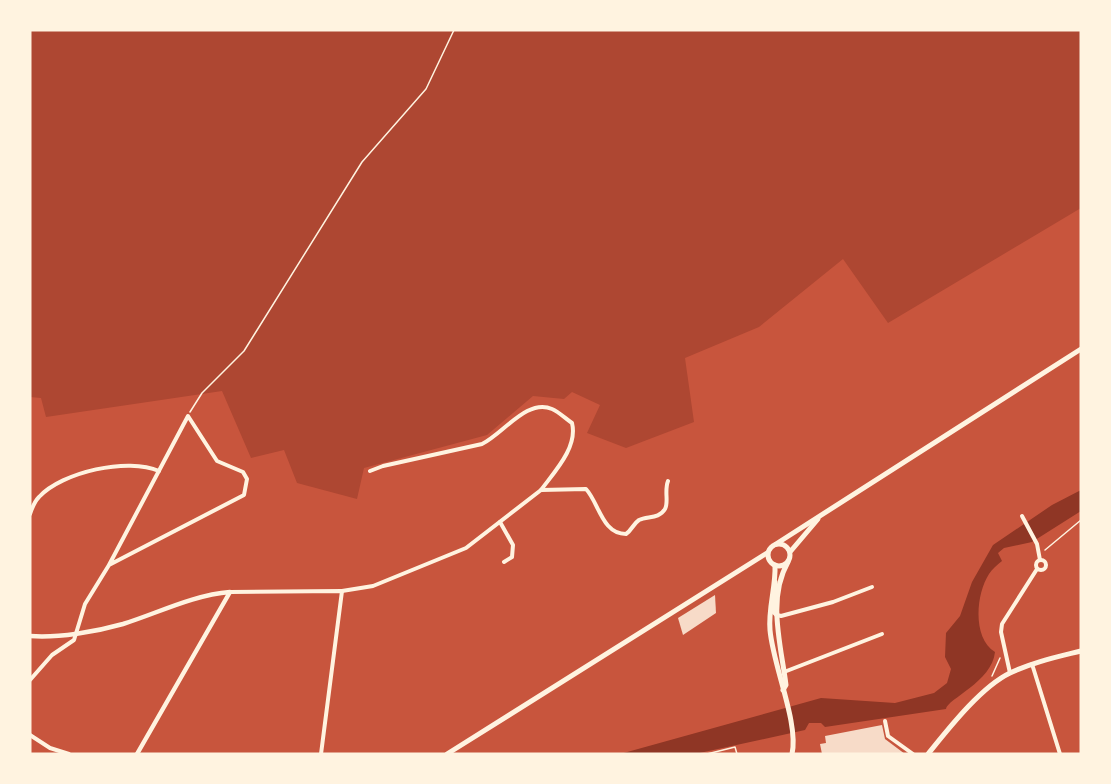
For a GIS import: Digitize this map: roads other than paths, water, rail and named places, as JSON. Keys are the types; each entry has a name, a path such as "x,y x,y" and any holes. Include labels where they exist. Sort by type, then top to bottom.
{"main road":[{"path":"447,754 753,559 768,553 776,544 804,524 819,518 1081,349"},
{"path":"783,690 785,682 778,641 777,615 782,576 790,552 819,518"},
{"path":"776,544 786,545 790,552"},
{"path":"768,553 769,560 775,565"},
{"path":"775,565 788,562"},
{"path":"775,565 773,610 777,615"},
{"path":"775,578 770,628 774,659 793,739 792,754"},
{"path":"770,628 778,641"},
{"path":"928,754 984,693 1010,673 1032,664 1081,651"},
{"path":"774,659 784,672"},
{"path":"776,668 785,682"}],"street":[{"path":"30,636 46,637 120,624 211,594 342,591 374,585 466,548 541,490 566,454 574,433 572,423 552,409 538,406 525,412 494,438 482,444 383,466 370,471"},
{"path":"30,680 52,655 74,639 85,604 110,565 188,416 217,461 243,472 247,479 244,495 110,565"},
{"path":"30,514 40,495 79,473 134,464 159,471"},
{"path":"541,490 586,489 610,527 619,534 626,534 640,520 658,516 665,510 667,503 664,490 668,481"},
{"path":"1022,516 1037,544 1040,560 1046,565 1044,569 1037,569"},
{"path":"500,522 513,545 512,557 504,562"},
{"path":"1010,673 1001,632 1002,624 1037,569 1036,564 1040,560"},
{"path":"777,615 782,616 833,602 872,586"},
{"path":"321,754 342,591"},
{"path":"137,754 230,592"},
{"path":"784,672 882,634"},
{"path":"1032,664 1060,754"},
{"path":"885,721 888,736 913,754"},
{"path":"30,735 50,748 69,754"}]}
